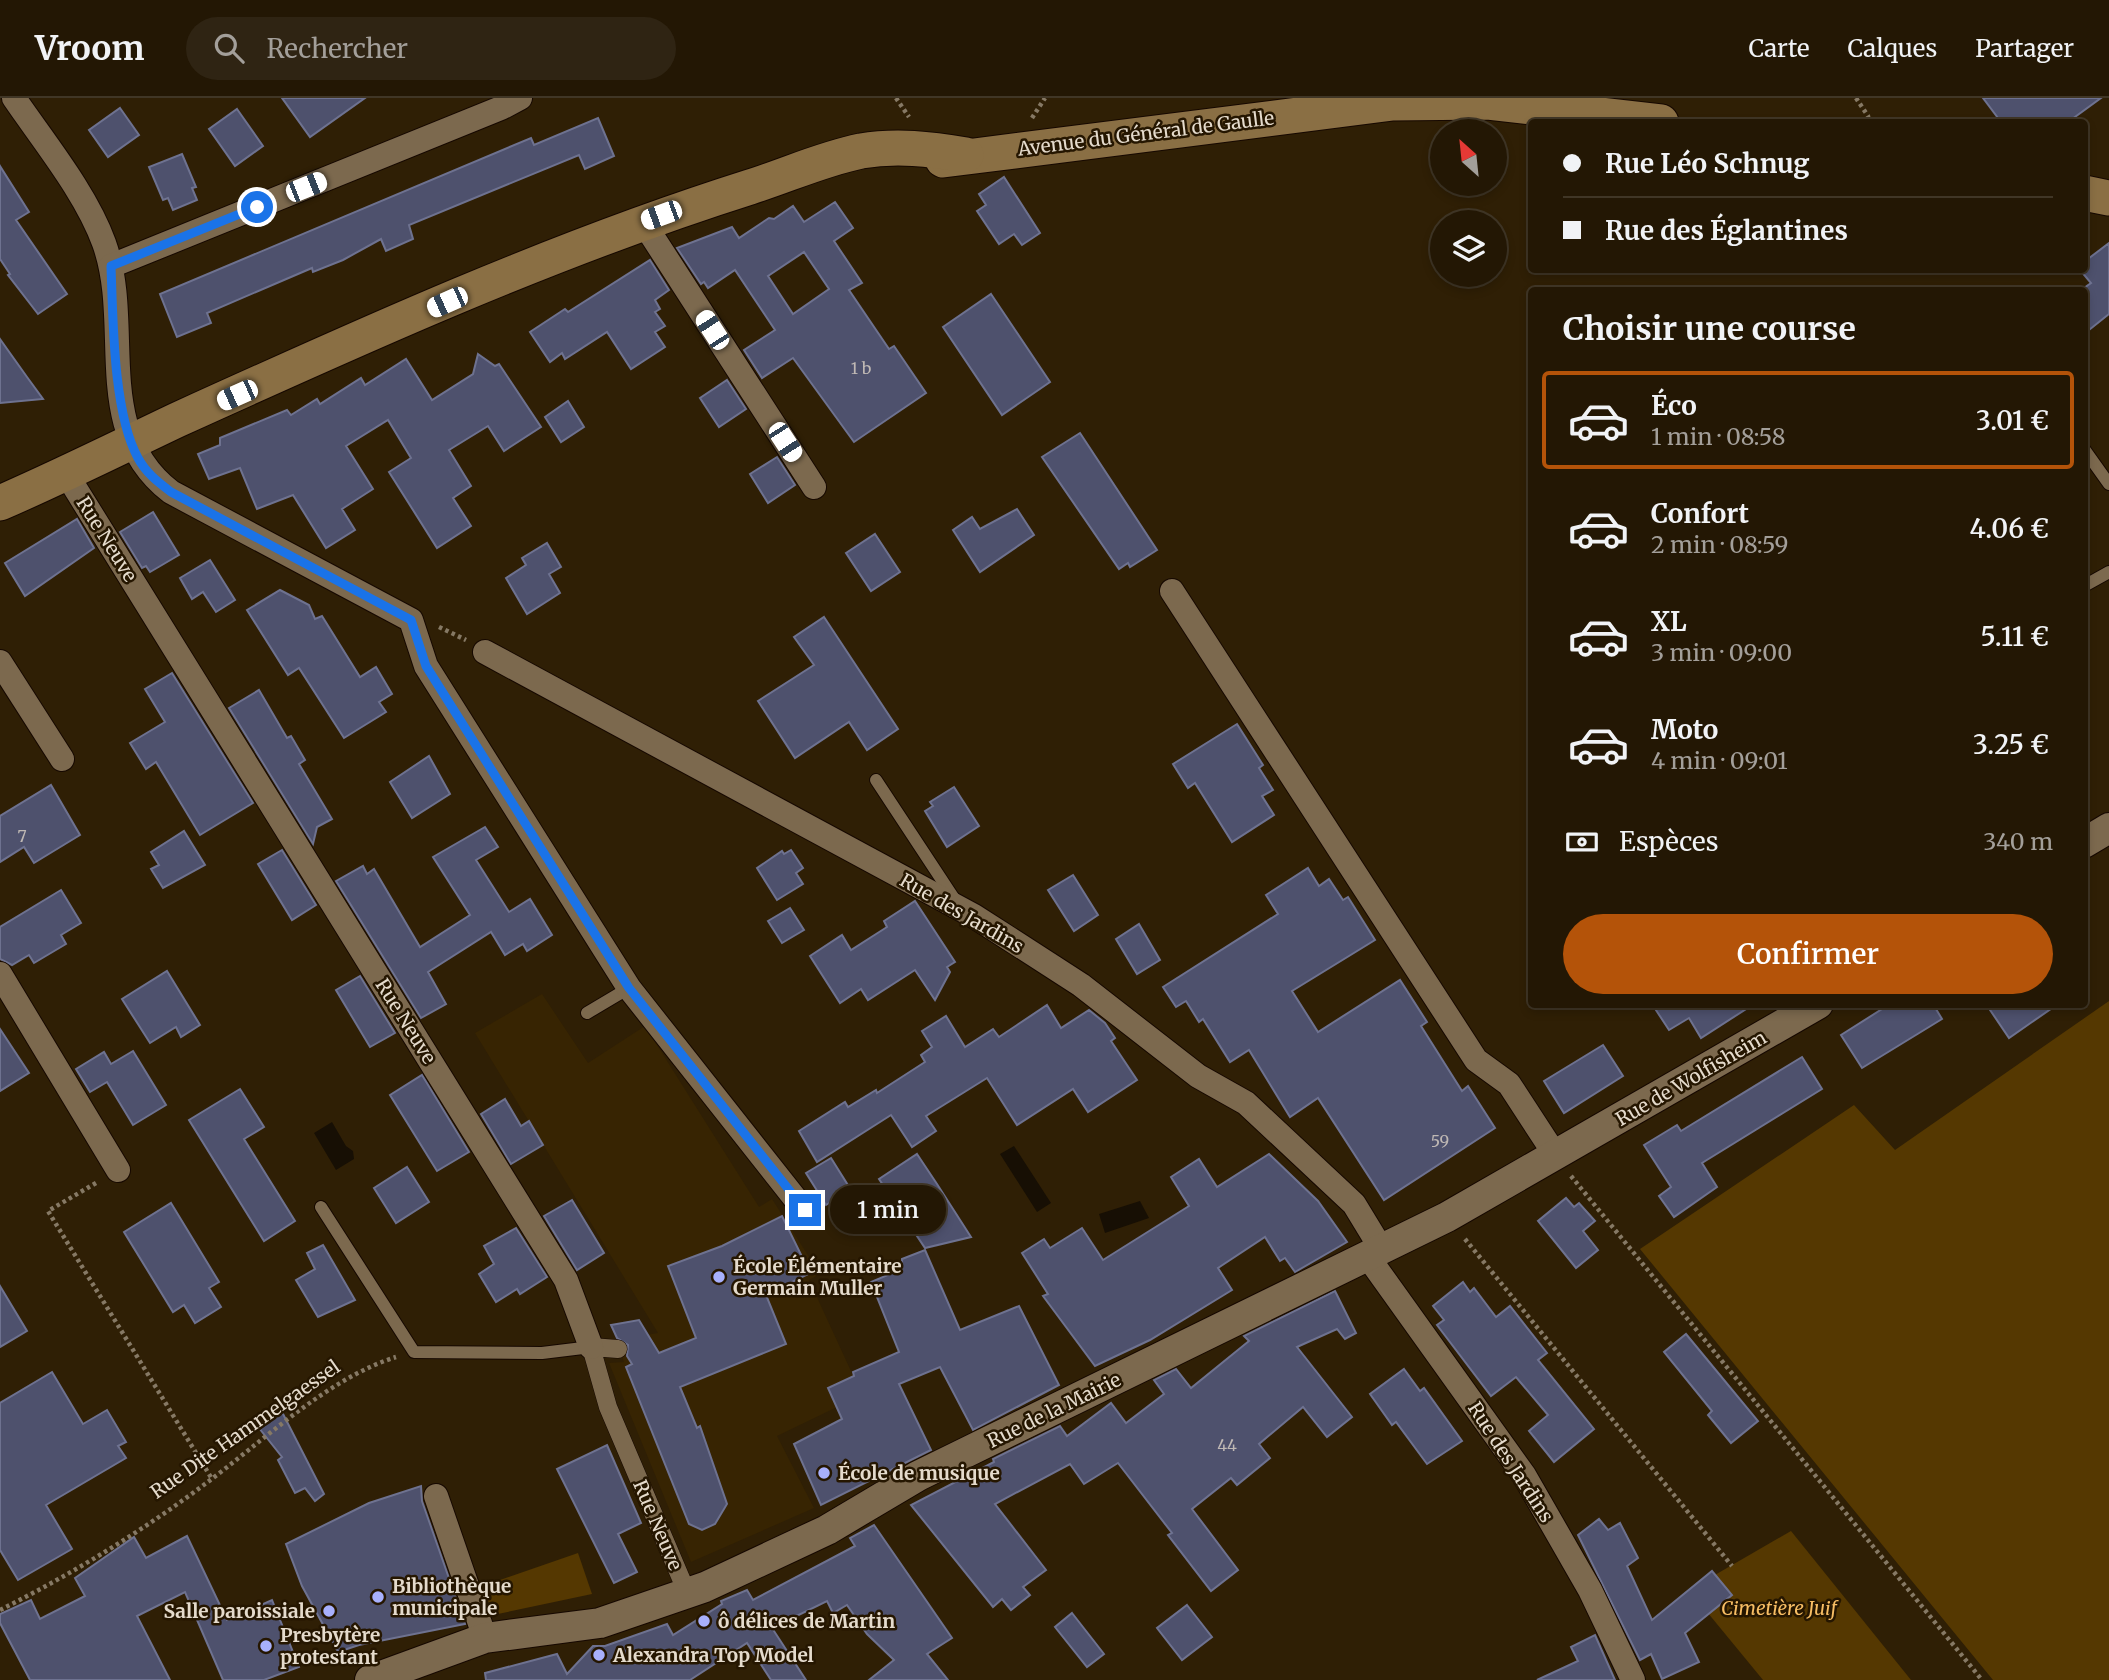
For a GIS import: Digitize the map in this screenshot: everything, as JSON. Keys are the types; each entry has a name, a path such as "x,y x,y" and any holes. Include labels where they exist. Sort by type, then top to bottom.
{"main road":[{"name":"Avenue du Général de Gaulle","path":"0,503 471,291 643,222 753,186 864,174 966,155 1393,103 1489,102 1635,119"},
{"path":"2088,194 2109,198"}],"street":[{"path":"14,98 89,213 111,266 121,408 132,444 152,478 171,492 411,620 426,666 629,988 805,1210"},
{"path":"111,266 520,98"},
{"path":"643,222 814,486"},
{"name":"Rue Neuve","path":"67,475 566,1280 591,1347 608,1407 688,1595"},
{"path":"1172,591 1476,1060 1509,1084 1560,1153"},
{"name":"Rue des Jardins","path":"485,652 961,909 1081,985 1198,1076 1246,1104 1354,1204 1375,1253 1524,1475 1590,1590 1633,1680"},
{"path":"0,662 62,759"},
{"path":"2088,841 2109,828"},
{"path":"0,974 118,1170"},
{"name":"Rue de Wolfisheim","path":"1560,1153 1811,1008"},
{"name":"Rue de la Mairie","path":"370,1680 485,1638 600,1623 688,1595 827,1530 918,1476 1447,1217 1560,1153"},
{"path":"591,1347 618,1349"},
{"path":"436,1496 463,1551 485,1638"}],"lane":[{"path":"2088,455 2109,484"},
{"path":"2088,584 2109,572"},
{"path":"876,780 961,909"},
{"path":"587,1013 629,988"},
{"path":"321,1207 414,1352 542,1353 591,1347"}],"path":[{"path":"1856,98 1868,119"},
{"path":"411,620 445,628 485,652"},
{"path":"1560,1153 1982,1680"},
{"path":"118,1170 48,1211 212,1479"},
{"path":"1447,1217 1732,1566"},
{"name":"Rue Dite Hammelgaessel","path":"0,1610 71,1575 212,1479 326,1393 387,1360 414,1352"}],"shaded area":[{"name":"École Élémentaire Germain Muller","path":"542,994 588,1063 645,1026 759,1207 772,1199 820,1274 809,1280 862,1395 777,1436 814,1508 691,1562 609,1363 624,1362 616,1340 658,1333 475,1033"},
{"path":"332,1122 346,1146 353,1151 354,1159 336,1170 314,1133"},
{"path":"1014,1146 1051,1203 1037,1212 1000,1154"},
{"path":"1140,1201 1149,1218 1105,1233 1099,1214"}],"green space":[{"path":"2109,1001 2109,1680 1993,1680 1640,1249 1854,1105 1895,1150"},
{"name":"Cimetière Juif","path":"1791,1531 1911,1680 1763,1680 1689,1590"},
{"path":"578,1553 592,1594 493,1615 483,1586"}],"building":[{"path":"282,98 365,98 310,137"},
{"path":"1983,98 2101,98 2072,119 1999,119"},
{"path":"120,108 139,135 108,157 89,130"},
{"path":"237,109 263,146 235,166 209,129"},
{"path":"598,118 614,156 585,169 579,155 409,225 413,239 386,251 381,239 343,260 313,272 312,268 207,313 211,323 177,337 160,294 531,138 534,145"},
{"path":"182,154 196,187 192,188 197,200 173,210 168,198 163,200 149,167"},
{"path":"0,166 29,212 16,220 67,294 38,314 8,275 10,274 0,259"},
{"path":"1004,177 1040,233 1022,245 1014,234 999,244 977,211 986,205 979,194"},
{"path":"835,202 853,228 834,241 862,283 849,290 889,349 894,346 926,393 854,442 793,358 762,378 744,350 775,330 735,270 708,288 704,282 701,284 677,248 732,227 739,238 793,206 804,222","holes":["804,252 829,289 793,314 768,276"]},
{"path":"2109,243 2109,314 2088,331 2088,287 2085,287 2091,283 2083,273 2088,273 2088,259"},
{"path":"650,260 669,290 655,300 660,309 655,312 665,326 655,332 665,347 631,369 607,332 565,359 562,353 550,362 530,332 565,309 568,312"},
{"path":"991,294 1050,382 1002,415 943,327"},
{"path":"0,339 27,377 43,399 0,403"},
{"path":"478,354 495,366 499,364 541,427 504,451 488,426 449,450 471,486 453,498 471,526 437,548 389,472 411,458 388,420 346,446 373,489 342,509 355,530 326,548 293,495 257,509 240,468 209,479 198,454 220,445 220,438 287,410 291,415 317,399 320,404 361,378 365,385 406,359 432,400 473,374"},
{"path":"727,380 746,409 719,427 700,398"},
{"path":"568,401 584,427 561,442 545,417"},
{"path":"1080,433 1157,550 1130,567 1128,563 1119,569 1042,457"},
{"path":"777,457 795,485 768,503 750,474"},
{"path":"1017,509 1034,535 980,572 953,530 972,517 980,529"},
{"path":"153,512 179,555 150,572 146,566 142,568 120,532"},
{"path":"77,519 94,548 25,596 5,563"},
{"path":"875,534 900,572 871,591 846,553"},
{"path":"547,543 561,567 549,574 560,593 527,614 506,578 526,565 522,558"},
{"path":"210,560 235,600 216,612 203,592 192,599 180,578"},
{"path":"280,590 309,605 315,619 322,616 360,677 376,667 392,694 379,702 386,712 344,738 299,668 288,675 247,610"},
{"path":"824,617 898,729 867,750 849,722 795,758 758,701 814,665 794,637"},
{"path":"172,673 253,803 200,835 156,762 146,769 130,743 165,722 145,689"},
{"path":"259,690 287,738 291,736 305,760 299,764 332,819 317,827 313,844 229,708"},
{"path":"1237,724 1263,765 1259,768 1273,790 1262,796 1274,815 1232,842 1195,783 1188,788 1173,764"},
{"path":"429,756 450,794 412,818 390,782"},
{"path":"51,785 80,835 34,863 24,847 0,862 0,816"},
{"path":"954,787 979,826 947,847 925,811 933,806 930,802"},
{"path":"485,827 498,847 476,860 509,912 530,899 552,935 527,951 523,944 505,955 491,932 428,972 446,1004 421,1018 336,881 363,866 367,874 374,869 420,947 470,915 433,857"},
{"path":"184,831 205,865 163,888 151,869 159,865 151,852"},
{"path":"282,850 316,905 292,920 258,864"},
{"path":"791,850 803,868 796,873 803,884 777,900 757,868 782,851 784,854"},
{"path":"1308,868 1319,886 1329,879 1343,900 1348,897 1375,940 1292,991 1318,1032 1400,980 1427,1022 1421,1026 1462,1091 1468,1086 1495,1128 1384,1200 1318,1098 1290,1117 1249,1050 1230,1062 1203,1019 1199,1022 1186,1001 1176,1007 1163,987 1278,914 1266,895"},
{"path":"1073,875 1098,915 1074,931 1048,890"},
{"path":"61,890 81,923 61,935 66,944 34,963 29,955 12,965 0,959 0,927"},
{"path":"915,901 955,962 947,967 950,972 935,1000 915,970 868,1000 861,989 840,1003 810,956 842,935 851,950 887,927 884,921"},
{"path":"790,908 804,930 782,943 768,921"},
{"path":"1139,924 1160,960 1137,974 1116,939"},
{"path":"167,971 200,1025 181,1037 176,1027 150,1043 122,999"},
{"path":"360,976 395,1033 370,1047 336,990"},
{"path":"1047,1005 1061,1028 1089,1010 1105,1023 1115,1038 1111,1041 1137,1080 1088,1112 1073,1089 1017,1125 987,1078 926,1116 936,1131 912,1147 891,1115 817,1162 799,1131 845,1102 848,1107 876,1090 877,1093 925,1062 921,1055 932,1047 922,1031 946,1016 965,1047 993,1029 999,1037"},
{"path":"1655,1008 1748,1008 1701,1038 1689,1018 1669,1030"},
{"path":"1884,1008 1935,1008 1942,1019 1862,1068 1841,1035"},
{"path":"1989,1008 2052,1008 2009,1038"},
{"path":"0,1029 29,1073 0,1091"},
{"path":"1603,1045 1623,1076 1564,1113 1544,1081"},
{"path":"133,1051 166,1105 133,1125 107,1082 90,1092 76,1069 104,1052 111,1064"},
{"path":"1802,1057 1822,1089 1702,1163 1717,1187 1674,1217 1659,1196 1671,1187 1644,1145 1677,1125 1681,1131"},
{"path":"422,1075 469,1152 437,1171 390,1095"},
{"path":"240,1089 264,1127 244,1139 295,1221 264,1241 189,1120"},
{"path":"505,1099 521,1126 529,1121 543,1145 511,1164 481,1114"},
{"path":"917,1154 971,1237 925,1248 879,1179"},
{"path":"1269,1154 1318,1201 1347,1242 1295,1272 1285,1258 1280,1261 1265,1237 1218,1268 1232,1290 1150,1340 1095,1366 1043,1296 1048,1294 1022,1253 1044,1239 1050,1248 1082,1228 1103,1260 1189,1206 1171,1177 1199,1159 1217,1187"},
{"path":"831,1158 851,1190 826,1205 806,1173"},
{"path":"407,1167 429,1202 396,1223 374,1188"},
{"path":"1566,1198 1574,1207 1579,1203 1595,1221 1583,1231 1598,1250 1576,1268 1538,1221"},
{"path":"572,1200 604,1253 577,1270 544,1216"},
{"path":"171,1203 219,1282 209,1288 221,1307 195,1323 184,1305 173,1312 124,1232"},
{"path":"782,1216 810,1273 766,1295 786,1344 680,1387 697,1428 700,1426 727,1504 715,1524 702,1530 689,1524 626,1367 632,1364 627,1356 628,1345 617,1338 611,1325 639,1320 659,1353 696,1338 668,1266 722,1246"},
{"path":"516,1228 547,1277 520,1294 517,1289 496,1302 479,1274 494,1264 484,1246"},
{"path":"323,1245 355,1300 318,1317 296,1280 315,1269 307,1253"},
{"path":"925,1250 960,1330 1019,1306 1059,1385 973,1430 940,1367 899,1384 931,1450 821,1505 794,1444 842,1419 828,1388 854,1376 853,1372 899,1352 871,1282 902,1269 902,1259"},
{"path":"1463,1282 1470,1292 1474,1288 1496,1317 1510,1306 1547,1353 1538,1360 1594,1429 1554,1462 1529,1431 1548,1415 1516,1377 1491,1396 1437,1325 1444,1320 1433,1306"},
{"path":"0,1286 27,1331 0,1347"},
{"path":"1335,1291 1356,1333 1345,1339 1337,1329 1297,1347 1352,1417 1327,1437 1303,1407 1259,1444 1270,1458 1237,1485 1231,1478 1192,1509 1238,1570 1211,1591 1168,1535 1172,1533 1118,1463 1084,1484 1070,1464 995,1504 1046,1570 1023,1587 1030,1595 1011,1610 1002,1599 993,1607 911,1505 994,1462 993,1459 1060,1426 1067,1436 1111,1403 1126,1423 1164,1394 1154,1380 1176,1369 1191,1388 1249,1341 1244,1336"},
{"path":"1686,1334 1758,1421 1731,1443 1708,1415 1712,1411 1664,1352"},
{"path":"1404,1369 1420,1391 1424,1388 1462,1441 1427,1464 1396,1422 1392,1425 1370,1394"},
{"path":"52,1372 83,1424 107,1410 126,1442 118,1446 126,1458 46,1505 72,1549 18,1580 0,1550 0,1403"},
{"path":"281,1410 324,1494 315,1501 305,1488 295,1493 278,1460 282,1457 259,1428"},
{"path":"607,1445 641,1523 618,1534 637,1572 614,1583 557,1469"},
{"path":"421,1486 422,1501 465,1624 359,1645 338,1652 302,1586 286,1544 369,1503"},
{"path":"1599,1519 1608,1530 1620,1523 1638,1558 1627,1566 1652,1620 1712,1571 1732,1595 1685,1633 1699,1662 1662,1679 1651,1654 1640,1660 1578,1535"},
{"path":"874,1525 952,1638 927,1654 948,1680 869,1680 894,1660 867,1634 847,1605 833,1613 827,1601 772,1628 806,1680 771,1680 747,1643 690,1680 486,1680 485,1673 557,1654 567,1674 593,1646 605,1646 667,1624 673,1635 722,1604 721,1601 747,1590 753,1600 855,1546 850,1538"},
{"path":"187,1536 227,1620 272,1600 299,1667 264,1680 223,1680 185,1592 137,1616 170,1680 30,1680 0,1623 0,1614 31,1600 40,1619 85,1596 75,1578 134,1537 146,1558"},
{"path":"1187,1605 1212,1637 1182,1660 1157,1628"},
{"path":"1072,1613 1104,1654 1087,1667 1055,1627"},
{"path":"1595,1635 1615,1680 1537,1680 1578,1661 1571,1647"}],"place":[{"name":"École Élémentaire Germain Muller","path":"719,1277"},
{"name":"École de musique","path":"824,1473"},
{"name":"Bibliothèque municipale","path":"378,1597"},
{"name":"Salle paroissiale","path":"329,1611"},
{"name":"ô délices de Martin","path":"704,1621"},
{"name":"Presbytère protestant","path":"266,1646"},
{"name":"Alexandra Top Model","path":"599,1655"}],"route":[{"path":"257,207 111,266 121,408 138,458 152,478 171,492 411,620 426,666 629,988 805,1210"}]}
